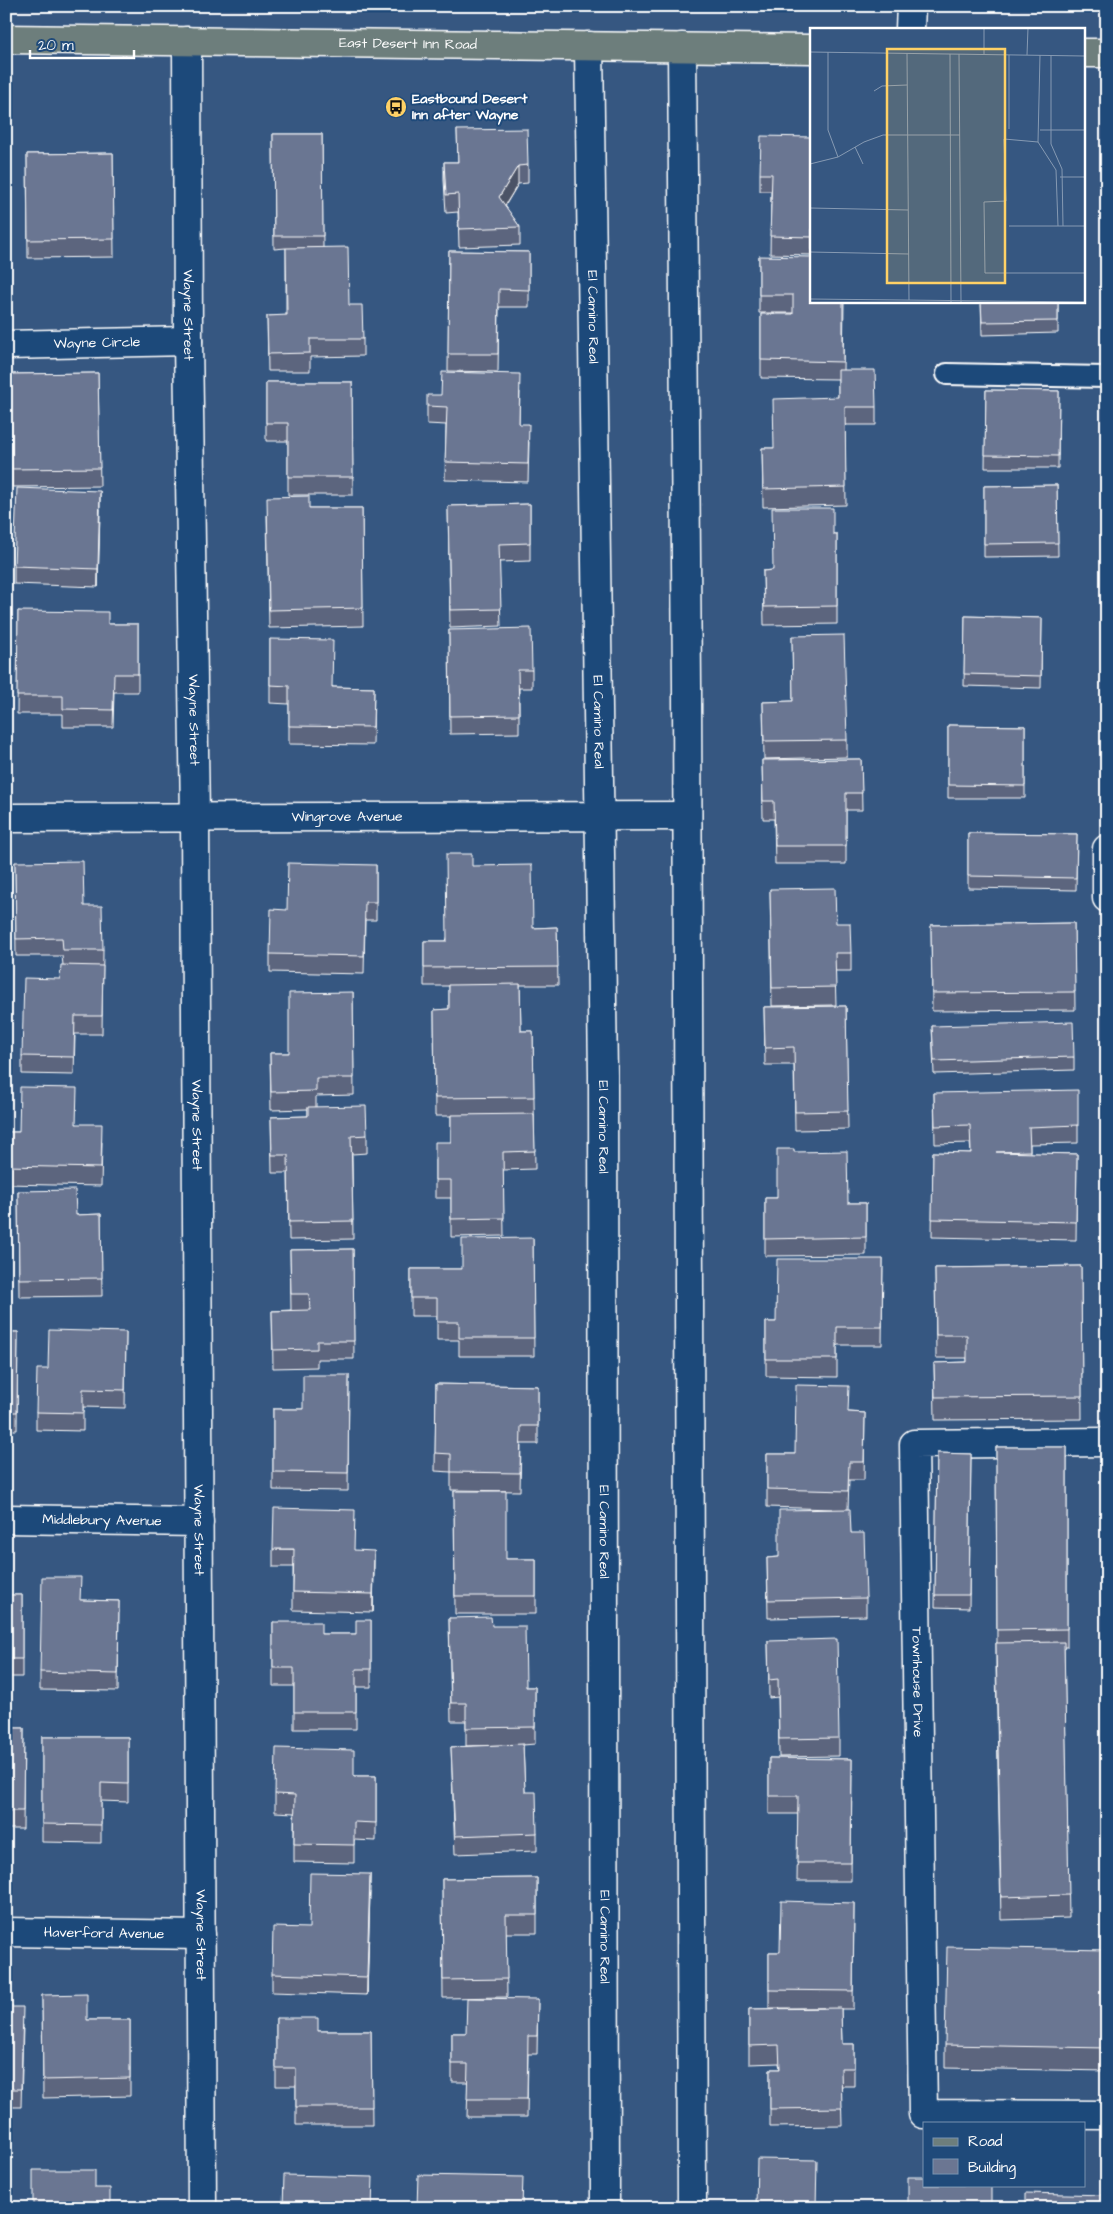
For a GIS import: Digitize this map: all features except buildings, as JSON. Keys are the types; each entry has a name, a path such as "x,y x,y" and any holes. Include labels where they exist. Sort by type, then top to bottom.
{"main road":[{"name":"East Desert Inn Road","path":"6,38 810,49"},
{"path":"1086,53 1107,53"}],"street":[{"path":"910,28 911,6"},
{"name":"Wayne Street","path":"187,41 188,342 195,817 202,2208"},
{"name":"El Camino Real","path":"589,46 604,1075 605,2208"},
{"path":"682,47 692,2208"},
{"name":"Wayne Circle","path":"6,345 188,342"},
{"name":"Wingrove Avenue","path":"6,818 687,816"},
{"path":"1106,858 1107,898"},
{"name":"Townhouse Drive","path":"1107,1442 914,1444 923,2114 1107,2115"},
{"name":"Middlebury Avenue","path":"6,1519 199,1522"},
{"name":"Haverford Avenue","path":"6,1932 201,1936"}],"lane":[{"path":"948,374 1107,377"}],"place":[{"name":"Eastbound Desert Inn after Wayne","path":"396,107"}]}
